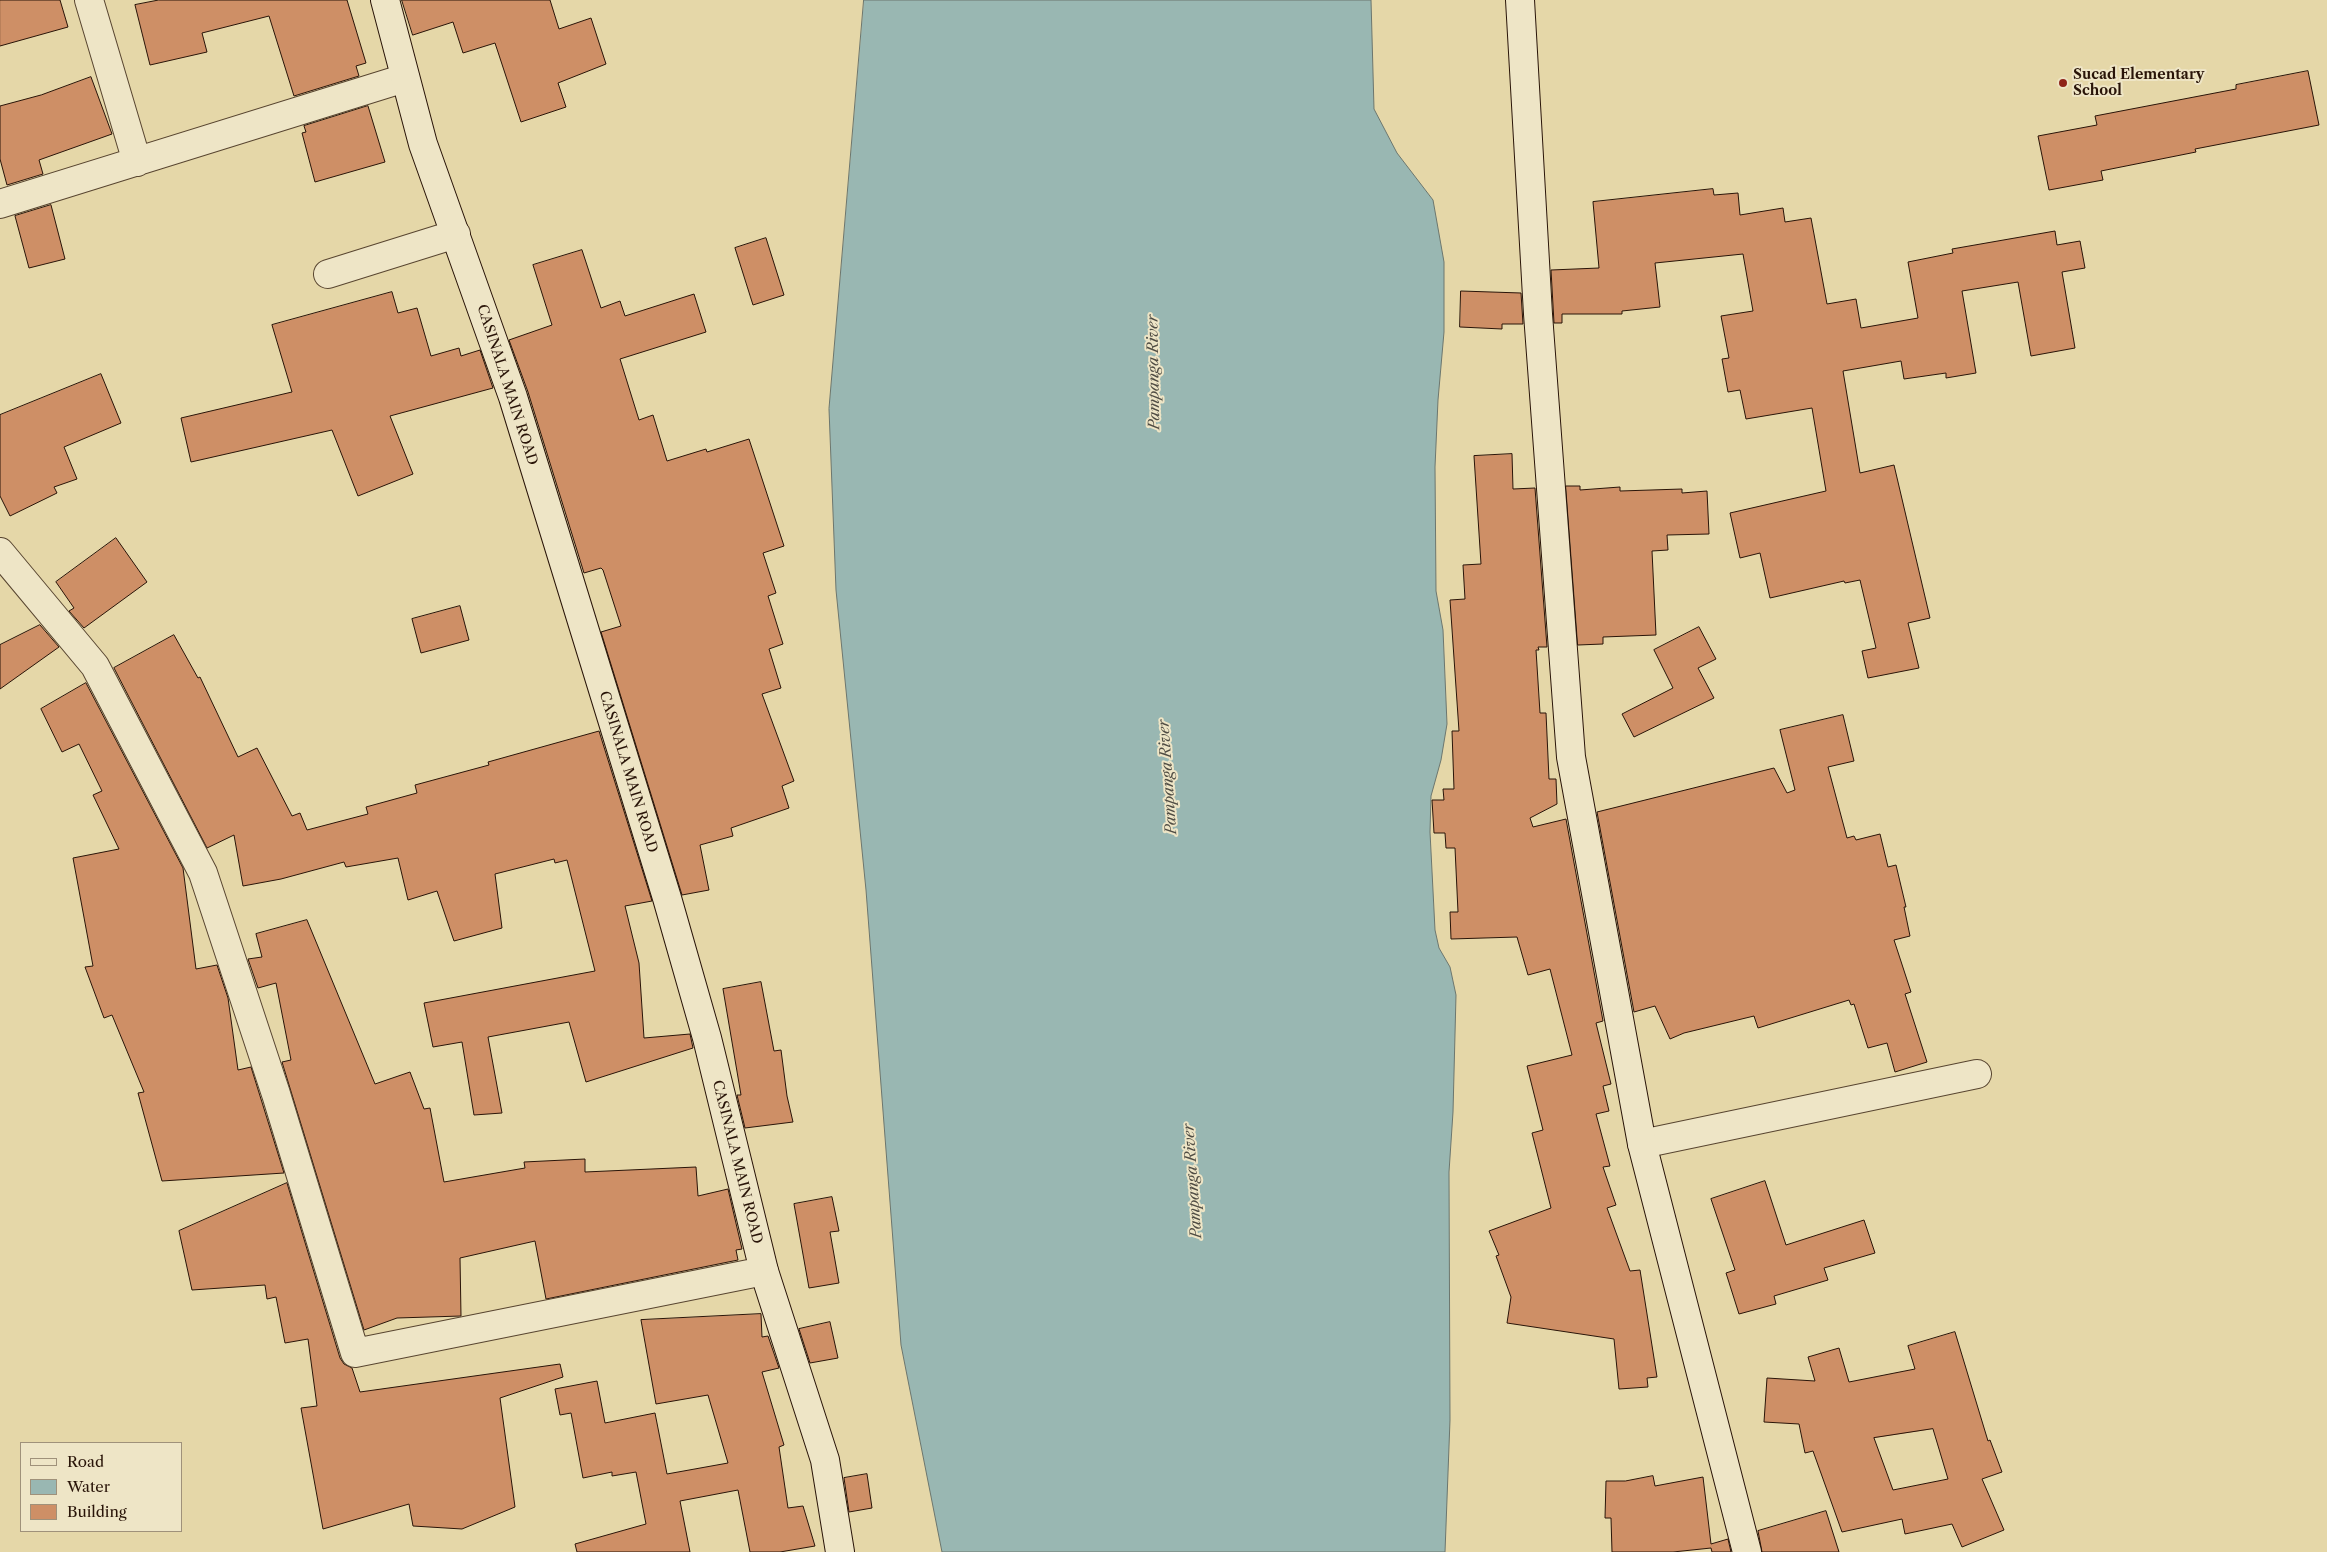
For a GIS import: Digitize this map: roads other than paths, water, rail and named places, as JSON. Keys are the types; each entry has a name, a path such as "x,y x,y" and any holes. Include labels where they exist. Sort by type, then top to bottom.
{"street":[{"path":"89,0 137,162"},
{"name":"CASINALA MAIN ROAD","path":"385,0 423,144 513,397 667,898 706,1038 764,1271 825,1460 840,1552"},
{"path":"1520,0 1539,324 1571,757 1642,1144 1747,1552"},
{"path":"0,204 405,78"},
{"path":"328,274 456,234"},
{"path":"0,552 95,666 203,873 276,1094 355,1353 764,1271"},
{"path":"1642,1144 1977,1074"}],"water":[{"name":"Pampanga River","path":"864,0 1371,0 1374,109 1397,153 1433,200 1444,262 1444,332 1435,467 1436,591 1443,630 1447,724 1441,760 1431,796 1430,832 1435,930 1439,948 1450,967 1456,995 1453,1112 1449,1172 1450,1420 1445,1552 942,1552 901,1345 866,890 836,590 829,409"}],"place":[{"name":"Sucad Elementary School","path":"2063,83"}]}
